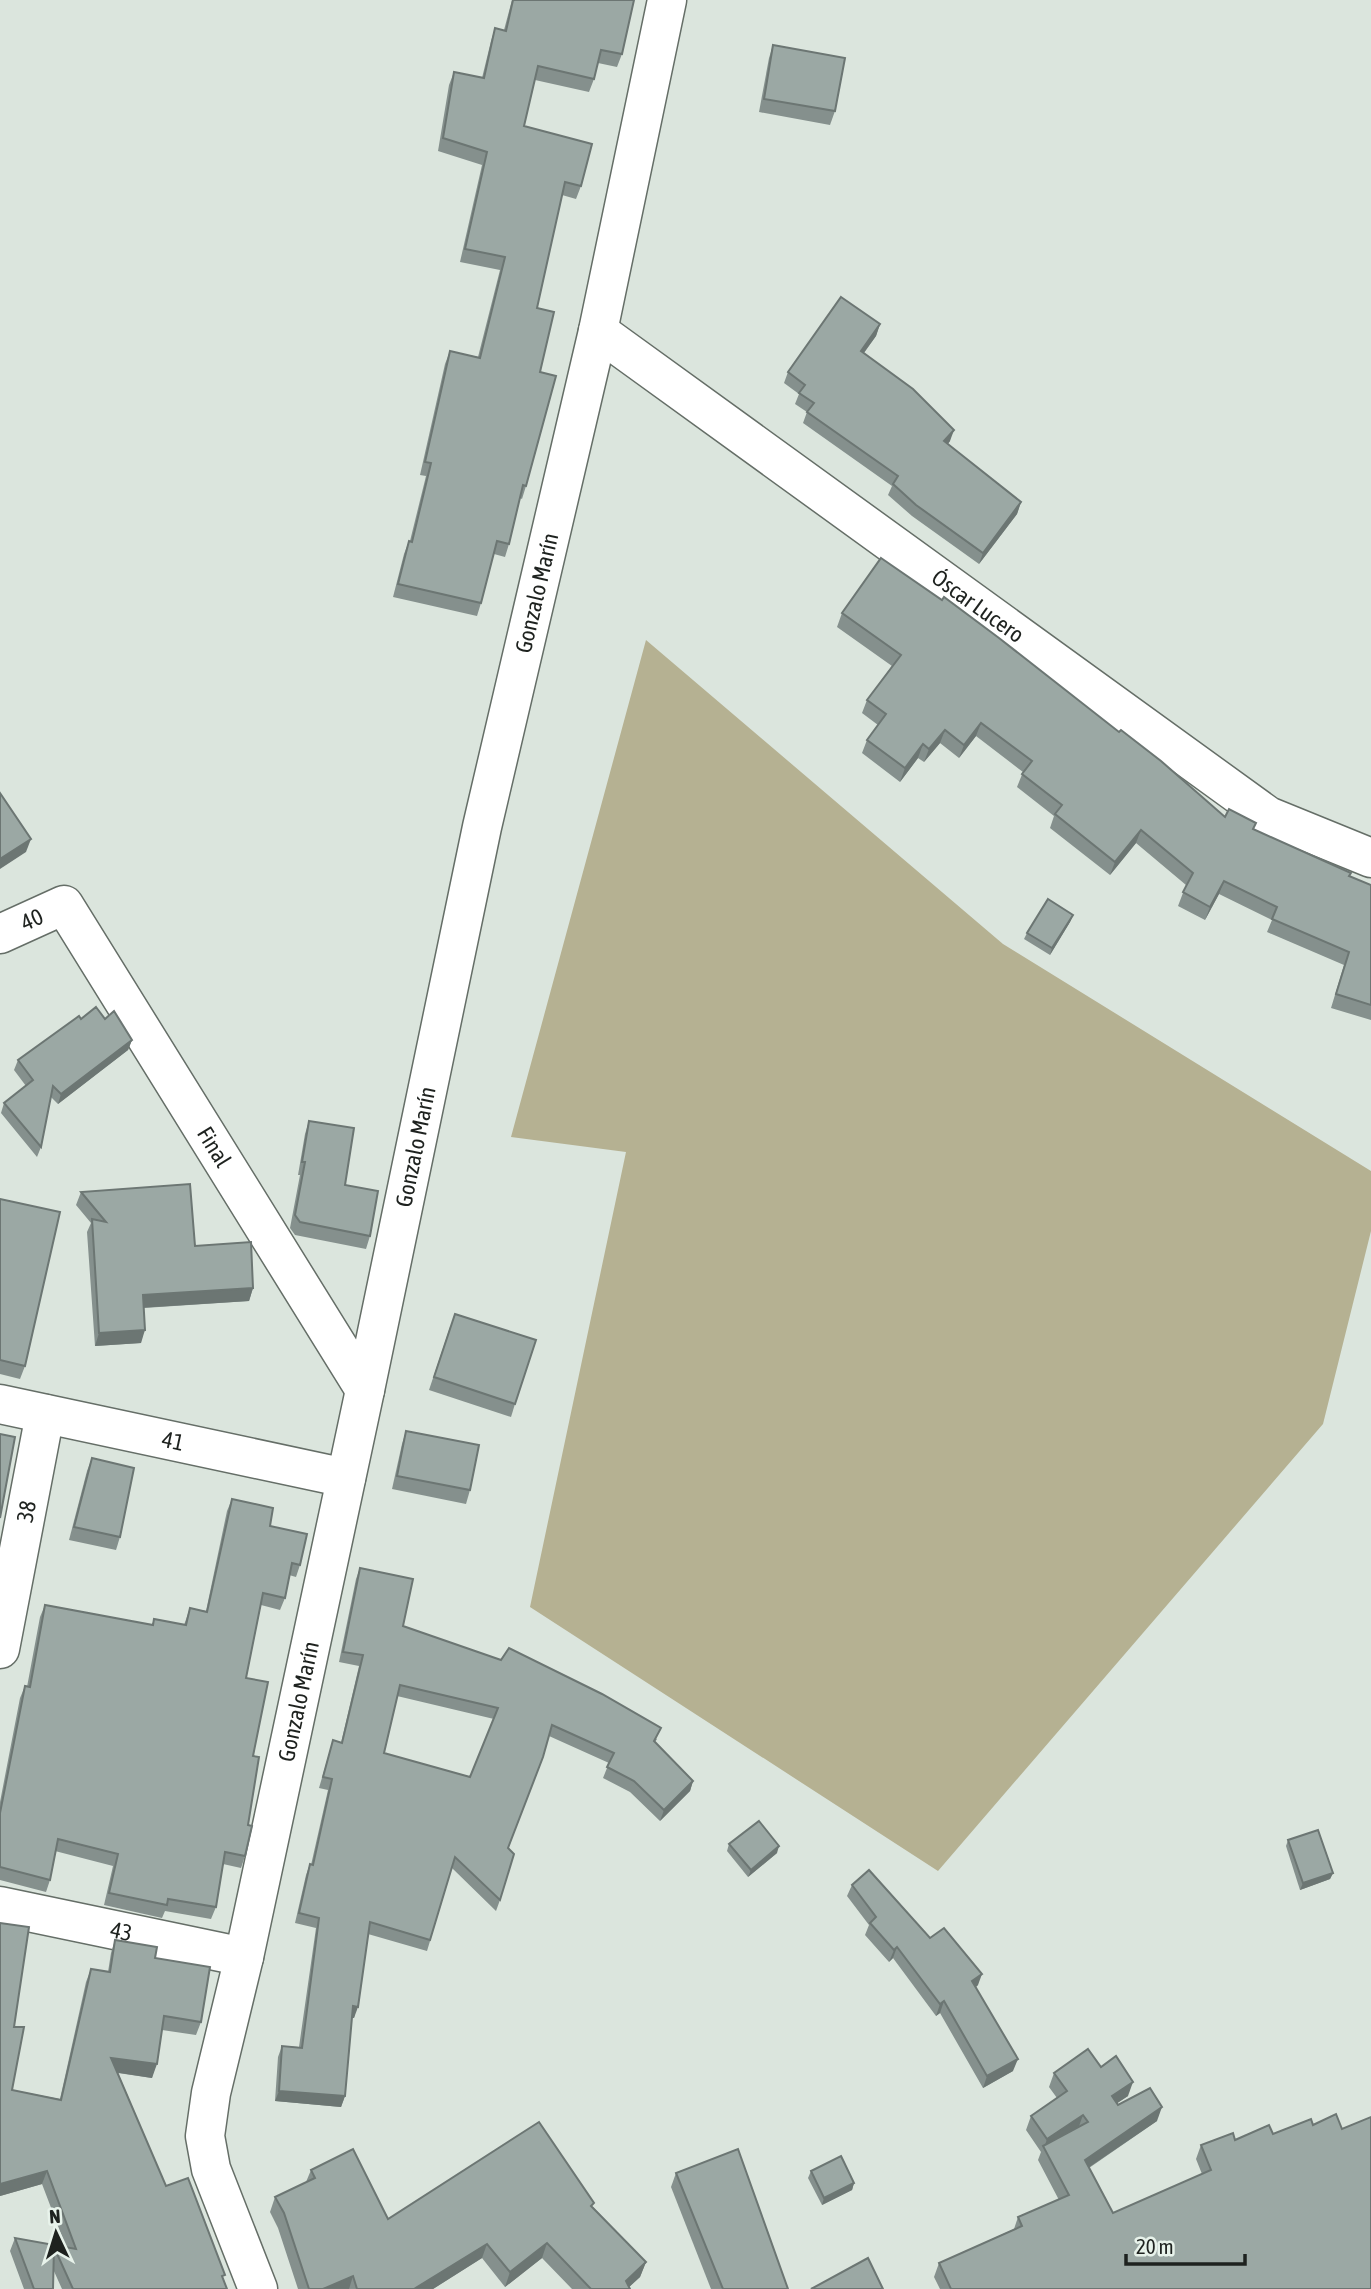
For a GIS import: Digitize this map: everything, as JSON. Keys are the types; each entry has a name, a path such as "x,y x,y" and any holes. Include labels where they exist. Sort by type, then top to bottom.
{"street":[{"name":"Gonzalo Marín","path":"258,2289 211,2169 205,2136 211,2093 244,1957 482,827 598,331 667,0"},
{"name":"Óscar Lucero","path":"598,331 1268,816 1371,858"},
{"name":"Final","path":"64,905 365,1390"},
{"name":"40","path":"0,934 64,905"},
{"name":"41","path":"0,1404 346,1478"},
{"name":"38","path":"0,1649 45,1414"},
{"name":"43","path":"0,1906 244,1957"}],"shaded area":[{"path":"646,640 1003,944 1371,1171 1371,1231 1323,1424 938,1871 530,1607 626,1152 511,1137"}],"building":[{"path":"513,0 634,0 622,54 601,50 594,79 538,66 524,126 592,144 581,186 565,182 537,308 554,312 540,372 556,376 526,486 523,485 509,544 497,541 481,603 398,584 409,541 412,542 431,463 425,462 450,351 480,358 505,257 465,249 487,152 443,138 454,72 484,78 495,28 506,31"},
{"path":"773,45 845,58 835,111 764,99"},
{"path":"841,297 880,324 861,351 913,389 954,430 944,441 1021,502 983,553 916,505 893,484 898,476 807,412 814,403 799,393 805,385 788,372"},
{"path":"881,558 942,600 944,597 999,638 1119,732 1121,730 1161,761 1225,817 1229,809 1256,823 1253,829 1351,873 1349,876 1371,885 1371,1005 1336,994 1349,952 1272,919 1277,907 1224,881 1210,907 1183,892 1193,873 1141,830 1115,862 1055,814 1062,805 1022,774 1032,761 981,723 964,745 945,730 929,749 923,744 905,768 867,740 886,714 867,700 901,655 842,613"},
{"path":"0,793 31,839 0,859"},
{"path":"1048,899 1073,915 1052,948 1027,933"},
{"path":"96,1007 105,1019 114,1011 132,1040 61,1094 53,1086 41,1147 4,1103 33,1080 18,1060 79,1016 81,1019"},
{"path":"309,1121 354,1128 345,1185 378,1191 370,1236 300,1222 295,1215"},
{"path":"190,1184 195,1246 251,1242 253,1288 143,1295 145,1330 99,1333 92,1219 106,1222 81,1192"},
{"path":"0,1199 60,1212 25,1366 0,1360"},
{"path":"455,1314 536,1340 515,1404 434,1377"},
{"path":"406,1431 479,1445 470,1490 397,1476"},
{"path":"0,1434 15,1437 0,1518"},
{"path":"92,1458 134,1468 120,1537 74,1527"},
{"path":"232,1499 273,1508 270,1526 307,1534 300,1565 292,1563 285,1598 263,1593 246,1678 268,1682 253,1756 259,1757 248,1825 252,1826 245,1856 225,1852 216,1907 168,1899 167,1905 109,1893 118,1854 58,1839 50,1880 0,1867 0,1813 25,1686 30,1687 45,1605 153,1625 154,1619 186,1625 190,1608 207,1612"},
{"path":"360,1568 413,1579 403,1626 501,1660 509,1648 602,1694 661,1728 654,1741 693,1781 664,1810 634,1781 607,1767 614,1753 552,1725 543,1757 508,1848 514,1854 500,1900 455,1857 430,1940 370,1922 358,2007 353,2006 345,2096 279,2091 282,2046 302,2048 319,1918 299,1913 310,1864 313,1865 332,1779 323,1777 333,1740 342,1743 363,1655 343,1652","holes":["400,1685 498,1708 470,1777 384,1753"]},
{"path":"759,1821 779,1846 751,1870 729,1844"},
{"path":"1318,1830 1333,1873 1303,1883 1288,1840"},
{"path":"869,1870 930,1938 944,1928 982,1974 972,1981 1018,2059 987,2076 944,2001 940,2004 897,1947 894,1950 870,1923 876,1917 852,1885"},
{"path":"0,1923 29,1927 14,2027 24,2027 12,2090 61,2100 91,1969 110,1972 115,1940 157,1947 155,1958 210,1967 201,2022 164,2016 157,2064 111,2058 166,2186 188,2178 225,2275 222,2276 227,2289 73,2289 54,2247 53,2289 34,2289 15,2238 76,2249 47,2171 0,2184"},
{"path":"1088,2049 1101,2067 1116,2056 1133,2082 1112,2096 1118,2105 1150,2088 1162,2107 1085,2160 1113,2213 1211,2170 1201,2145 1233,2133 1235,2140 1269,2125 1273,2134 1311,2119 1313,2125 1336,2114 1342,2129 1371,2117 1371,2289 951,2289 939,2263 1022,2226 1018,2217 1069,2195 1043,2146 1088,2122 1083,2115 1047,2139 1031,2116 1067,2091 1054,2073"},
{"path":"539,2122 594,2203 591,2206 646,2262 626,2281 630,2289 591,2289 547,2243 510,2272 487,2244 414,2289 357,2289 353,2276 323,2289 309,2289 284,2213 275,2197 315,2178 311,2170 353,2149 388,2219"},
{"path":"738,2149 788,2289 723,2289 676,2173"},
{"path":"841,2156 854,2183 824,2198 811,2171"},
{"path":"868,2258 883,2289 811,2289"}]}
